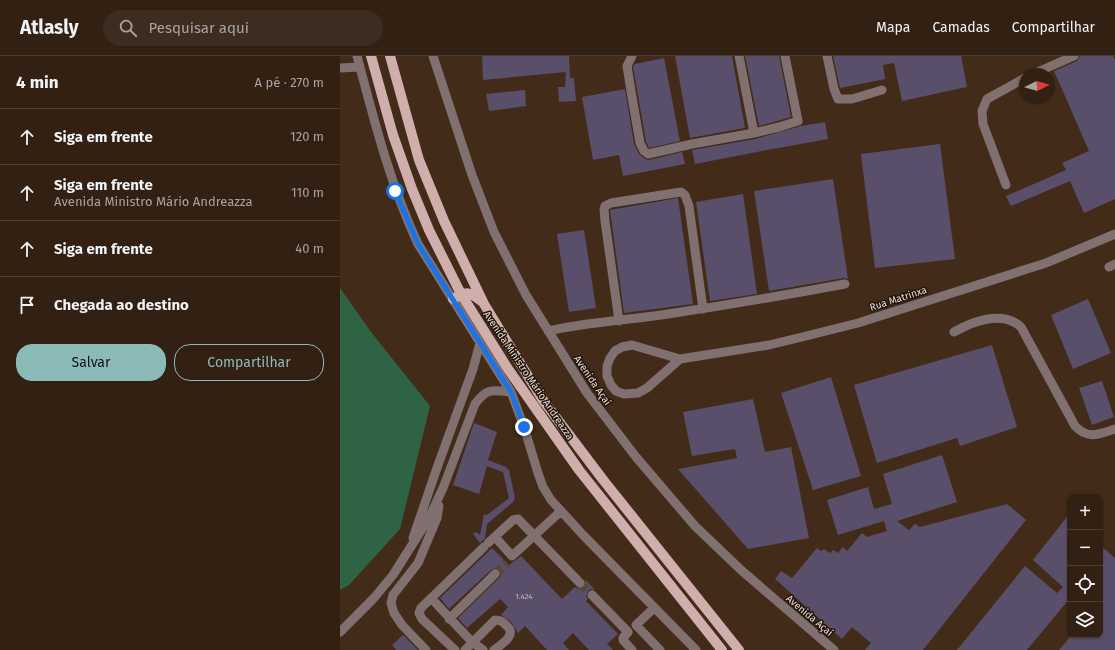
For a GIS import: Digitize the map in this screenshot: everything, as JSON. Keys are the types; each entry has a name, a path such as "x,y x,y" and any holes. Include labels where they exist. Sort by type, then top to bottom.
{"main road":[{"name":"Avenida Ministro Mário Andreazza","path":"371,56 376,79 393,135 412,189 457,297 579,470 722,650"},
{"name":"Avenida Ministro Mário Andreazza","path":"390,56 419,160 444,221 484,304 542,399 604,481 738,650"},
{"path":"457,297 470,293 484,304"},
{"path":"710,636 713,650"}],"street":[{"path":"357,56 374,121 389,170 408,223 418,244 457,297"},
{"name":"Avenida Açaí","path":"433,56 472,175 494,232 526,295 587,393 636,457 694,526 741,570 834,650"},
{"path":"632,56 626,66 640,143 644,151 648,154 692,144 779,128 798,121 785,56"},
{"path":"739,56 754,133"},
{"path":"827,56 834,89 838,99 852,99 882,90"},
{"path":"1047,68 1074,56"},
{"path":"340,68 360,66"},
{"path":"1006,185 983,124 982,111 987,99 1019,81"},
{"path":"619,321 605,221 605,206 611,203 681,192 685,195 689,206 703,309"},
{"name":"Rua Matrinxa","path":"680,359 647,388 638,393 624,394 616,391 611,385 608,376 607,366 610,358 615,351 622,346 632,345 680,359 769,345 858,323 1046,263 1115,234"},
{"path":"548,331 571,326 703,309 845,284"},
{"name":"Avenida Ministro Mário Andreazza","path":"457,297 480,343 511,392 543,487 551,500 584,536 696,650"},
{"path":"954,332 968,324 981,320 1002,318 1017,323 1021,327 1075,426 1080,432 1086,435 1092,435 1101,434 1115,429"},
{"path":"408,552 473,369 480,343"},
{"path":"340,632 374,598 393,575 429,518 443,488 475,404 482,395 487,392 495,390 511,392"},
{"path":"463,396 475,404"},
{"path":"431,484 443,488"},
{"path":"426,650 402,625 394,613 391,603 393,595 418,563 437,518 438,498"},
{"path":"489,543 510,560 561,511"},
{"path":"456,650 422,619 419,613 420,608 515,519 520,520 580,583"},
{"path":"449,619 495,574"},
{"path":"592,595 628,632"},
{"path":"430,598 472,642 483,650"},
{"path":"632,650 623,638 654,608"},
{"path":"465,650 495,620 501,620 511,631 511,635 494,650"},
{"path":"636,626 660,650"}],"green space":[{"path":"340,288 371,332 430,406 400,529 349,585 340,590"}],"building":[{"path":"482,56 569,56 570,78 574,78 576,101 559,102 558,87 565,87 566,72 483,80"},
{"path":"675,56 732,56 745,128 690,138"},
{"path":"745,56 779,56 791,117 759,126"},
{"path":"833,56 961,56 967,87 902,101 894,63 883,65 885,79 840,88"},
{"path":"1080,56 1113,56 1115,60 1115,199 1084,213 1070,181 1011,206 1006,196 1066,170 1062,163 1089,151 1055,73 1055,71 1077,61"},
{"path":"664,58 680,141 649,148 646,141 633,67 635,64"},
{"path":"625,89 634,144 639,154 645,159 649,160 682,152 685,164 623,176 619,155 593,160 582,97"},
{"path":"525,90 526,106 489,111 486,94"},
{"path":"825,122 828,139 695,164 692,150 755,139 801,126"},
{"path":"940,144 955,259 875,268 861,154"},
{"path":"833,179 848,279 844,278 769,291 754,191"},
{"path":"743,194 757,294 710,301 696,202"},
{"path":"678,198 693,304 624,313 610,210"},
{"path":"584,230 596,308 569,312 557,234"},
{"path":"1088,299 1111,353 1073,369 1051,315"},
{"path":"992,345 1017,427 960,446 957,438 877,463 854,385"},
{"path":"831,377 861,476 813,490 781,393"},
{"path":"1102,381 1114,417 1092,425 1079,388"},
{"path":"753,399 765,452 791,447 809,538 748,549 678,469 737,458 735,449 692,456 683,412"},
{"path":"474,423 497,432 488,460 506,467 509,470 515,498 513,502 487,524 485,538 480,543 473,534 476,532 480,535 484,514 487,515 509,498 503,472 487,466 479,494 453,485"},
{"path":"942,455 957,502 897,521 909,530 915,524 920,527 1007,504 1026,520 923,650 865,650 871,643 852,627 842,639 775,579 781,571 792,578 817,548 821,551 824,549 830,553 833,550 838,553 843,547 847,551 862,533 867,537 887,531 884,521 838,535 827,500 868,487 874,509 892,504 883,474"},
{"path":"1067,517 1067,602 1027,650 957,650 1025,566 1057,593 1063,587 1033,560"},
{"path":"492,548 509,565 521,556 562,599 575,587 579,589 584,588 586,584 585,579 595,590 591,589 588,591 586,596 588,599 586,601 618,634 607,644 613,650 589,650 573,633 563,643 569,650 547,650 525,626 518,633 511,622 501,615 508,607 500,599 467,628 458,618 499,578 501,575 500,570 496,568 491,570 449,609 440,598"},
{"path":"1103,548 1115,558 1115,650 1059,650 1069,638 1103,638"},
{"path":"403,635 418,650 396,650 392,645"}],"tunnel":[{"path":"495,574 507,563"},
{"path":"580,583 592,595"}],"route":[{"path":"395,191 418,244 511,392 524,427"}]}
